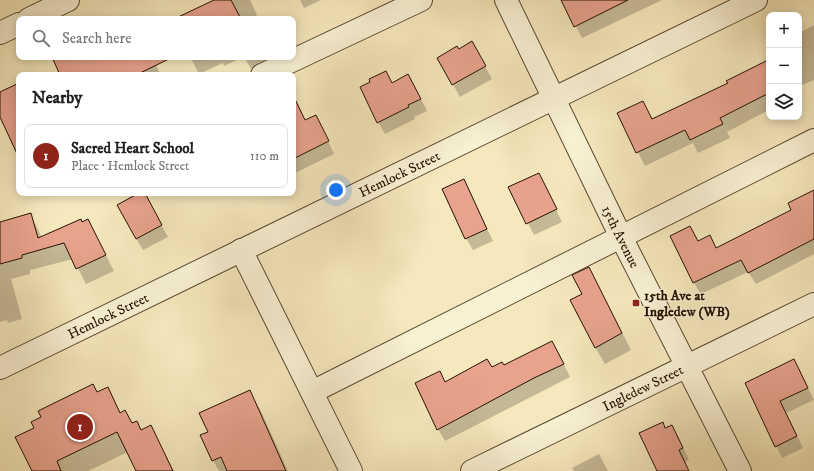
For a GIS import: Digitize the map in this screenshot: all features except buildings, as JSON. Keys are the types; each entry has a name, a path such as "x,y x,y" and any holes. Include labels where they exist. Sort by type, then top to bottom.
{"street":[{"path":"35,16 68,0"},
{"path":"296,59 421,0"},
{"name":"15th Avenue","path":"506,0 621,237 740,471"},
{"name":"Hemlock Street","path":"0,368 756,0"},
{"path":"0,33 16,25"},
{"path":"268,72 294,60"},
{"path":"312,392 814,140"},
{"path":"241,250 351,471"},
{"name":"Ingledew Street","path":"472,471 814,304"}],"place":[{"name":"15th Ave at Ingledew (WB)","path":"636,303"},
{"name":"Sacred Heart School","path":"80,427"}]}
